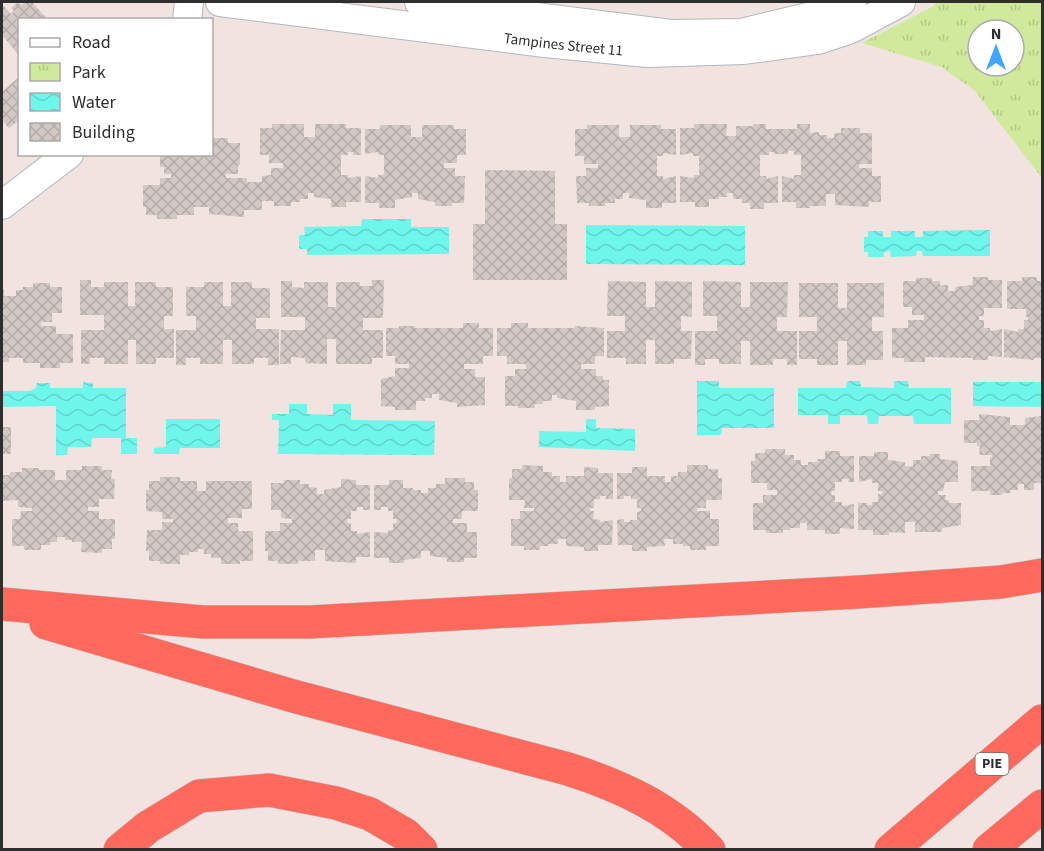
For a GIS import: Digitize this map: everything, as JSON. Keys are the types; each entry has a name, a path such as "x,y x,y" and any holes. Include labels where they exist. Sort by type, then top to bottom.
{"highway":[{"path":"2,604 203,621 310,621 859,592 1000,582 1042,575"},
{"path":"2,610 293,696 603,780 653,804 679,820 709,849"},
{"name":"PIE","path":"891,849 1042,721"},
{"path":"120,849 148,827 199,796 269,790 336,803 370,814 406,835 421,849"},
{"path":"989,849 1042,806"}],"street":[{"path":"187,18 189,2"},
{"name":"Tampines Street 11","path":"220,2 545,43 647,53 744,51 818,40 851,29 901,2"},
{"name":"Tampines Street 11","path":"419,2 671,34 741,33 837,10 852,2"},
{"path":"2,205 66,156"}],"green space":[{"path":"938,2 1042,2 1042,178 975,91 942,67 862,43"}],"water":[{"path":"362,219 411,219 411,227 449,227 449,254 307,255 307,249 299,249 299,235 305,235 304,227 361,226"},
{"path":"586,225 745,226 745,265 586,264"},
{"path":"990,230 990,256 923,256 922,251 917,251 916,256 891,257 890,251 884,252 884,257 868,257 868,252 864,252 864,237 868,237 868,231 883,231 883,237 891,237 891,231 915,231 915,237 923,237 923,231"},
{"path":"697,381 719,381 719,388 774,388 774,428 722,428 721,435 697,435"},
{"path":"847,381 860,381 861,387 894,388 894,381 908,381 909,388 951,388 951,424 914,424 913,416 879,416 878,424 868,424 867,415 840,415 840,424 828,424 828,415 798,415 798,388 846,388"},
{"path":"83,382 93,383 93,388 126,388 126,438 137,438 137,454 121,454 121,438 92,438 91,447 68,447 67,455 56,455 56,406 2,407 2,391 30,391 36,388 37,383 50,383 50,388 83,388"},
{"path":"973,382 1042,382 1042,407 973,406"},
{"path":"289,404 307,404 307,414 333,415 333,404 351,404 351,420 435,421 434,455 278,454 279,420 272,420 272,414 289,414"},
{"path":"166,419 220,419 220,448 180,448 179,454 154,454 154,448 166,447"},
{"path":"586,419 596,419 596,428 635,429 635,451 539,447 539,431 586,432"}],"building":[{"path":"18,2 21,5 32,2 46,18 18,18 18,54 2,35 2,6 11,14 14,11 11,8"},
{"path":"18,78 18,121 9,128 2,120 2,92"},
{"path":"272,124 304,124 304,137 315,137 315,124 346,124 346,128 361,128 361,155 348,152 348,155 341,155 341,175 348,175 348,178 361,176 361,202 346,202 346,207 331,207 331,199 314,197 314,193 308,193 308,199 291,202 291,206 274,206 274,201 262,201 262,210 244,210 244,217 209,214 209,207 194,207 194,215 177,215 177,219 157,219 157,215 146,215 146,207 143,207 143,185 160,185 160,178 171,178 171,174 164,174 164,167 160,167 160,156 213,156 213,138 228,138 228,143 240,143 240,165 238,165 238,174 226,174 226,178 247,178 247,182 262,182 262,176 271,175 271,168 283,168 283,163 269,163 269,155 260,155 260,128 272,128"},
{"path":"694,124 727,124 726,136 736,136 736,126 753,126 753,124 766,124 766,129 797,129 797,124 810,124 810,133 819,132 819,135 827,135 827,138 834,138 834,133 841,133 841,128 860,128 860,133 872,133 872,164 859,164 859,168 872,168 872,176 881,176 881,202 869,202 869,207 835,205 835,194 826,194 826,206 796,208 796,202 782,202 782,176 794,179 794,175 801,175 801,155 794,155 794,151 788,151 788,154 769,152 769,155 760,155 760,176 766,176 766,179 778,176 778,203 764,203 764,209 750,209 750,203 742,203 742,199 733,199 733,193 727,193 727,197 719,197 719,199 709,199 709,207 695,207 695,202 680,202 680,176 694,178 694,175 699,175 699,156 693,156 693,153 680,155 680,128 694,128"},
{"path":"380,125 411,125 411,137 422,137 422,125 454,125 454,129 466,129 466,155 457,155 457,163 444,163 444,168 455,168 455,176 465,176 464,203 435,206 435,202 418,199 418,193 412,193 412,197 395,200 395,208 379,208 379,203 365,203 365,176 378,178 378,175 384,175 384,155 378,155 378,152 365,154 365,129 380,129"},
{"path":"587,125 619,125 619,137 630,137 630,125 661,125 661,129 676,129 676,155 663,153 663,156 657,156 657,176 663,176 663,179 676,176 676,203 662,203 662,208 646,208 646,200 629,198 629,193 623,193 623,199 615,199 615,203 605,203 605,206 577,203 576,176 586,176 586,168 598,168 598,164 584,164 584,156 575,156 575,129 587,129"},
{"path":"485,170 555,171 555,224 567,224 567,280 473,280 473,224 485,224"},
{"path":"973,277 1002,280 1002,308 984,308 984,316 979,316 979,320 984,320 984,328 990,328 990,331 1002,329 1002,357 988,356 988,360 973,360 973,358 925,357 925,362 904,362 904,358 892,358 892,328 908,328 908,320 924,320 924,315 912,315 912,307 903,307 903,281 932,278 932,281 940,281 940,285 948,285 948,291 955,291 955,287 972,285"},
{"path":"1022,277 1037,277 1037,281 1042,281 1042,358 1034,358 1034,360 1004,357 1004,329 1018,332 1018,329 1024,329 1024,320 1028,320 1026,309 1007,309 1007,281 1022,281"},
{"path":"80,280 91,280 91,287 104,287 104,282 128,282 128,306 135,306 135,282 156,282 156,287 173,287 173,316 164,316 164,329 174,329 174,358 156,358 156,364 136,364 136,340 128,340 128,364 104,364 104,358 90,358 90,364 81,364 81,330 104,330 104,315 80,315"},
{"path":"372,280 384,280 383,318 363,318 363,330 383,330 383,358 372,358 372,364 336,364 336,339 327,339 327,364 305,363 305,358 291,357 291,364 280,364 281,330 305,330 305,317 281,317 281,281 292,281 292,287 304,288 304,282 328,282 328,307 336,307 336,282 360,282 360,286 372,286"},
{"path":"608,281 646,282 646,307 655,307 655,281 692,282 692,317 681,316 681,331 692,331 691,359 674,359 674,364 655,364 655,340 646,340 646,364 626,364 626,358 607,358 607,331 625,331 625,316 607,316"},
{"path":"703,281 741,282 741,307 750,307 750,282 788,282 787,317 777,317 777,331 797,331 797,365 787,365 787,359 773,359 773,365 750,365 750,341 741,341 741,364 719,364 719,359 705,359 705,365 695,365 695,331 717,331 717,316 703,316"},
{"path":"204,282 223,282 223,306 231,306 231,282 252,282 252,288 270,288 270,318 256,318 256,329 279,329 279,365 268,365 268,358 254,358 254,364 232,364 232,340 223,340 223,364 200,364 200,358 186,358 186,365 176,365 176,330 196,330 196,316 186,316 186,287 204,287"},
{"path":"33,283 50,283 50,287 62,287 62,313 52,313 52,322 41,322 41,326 56,326 56,334 73,334 73,363 60,363 60,368 40,368 40,363 23,363 23,358 9,358 9,362 2,362 2,289 4,289 4,296 16,296 16,290 33,287"},
{"path":"799,283 838,283 838,308 847,308 847,283 884,283 884,317 872,317 872,331 883,331 883,360 866,360 866,365 847,365 847,341 838,341 838,365 817,365 817,359 799,359 799,331 817,331 817,317 799,317"},
{"path":"463,323 479,323 479,328 493,328 493,356 483,356 483,364 464,364 464,369 475,369 475,377 485,377 485,405 457,407 457,403 439,400 439,394 432,394 432,398 416,401 416,410 395,410 395,407 381,406 381,379 395,376 395,368 409,368 409,364 395,364 395,356 386,356 386,328 415,326 415,328 463,328"},
{"path":"511,323 528,323 528,328 575,328 575,326 604,328 604,356 595,356 595,364 581,364 581,369 596,369 596,376 603,376 603,380 609,380 609,406 595,407 595,410 576,410 576,401 552,395 552,401 535,404 535,408 505,406 505,376 515,376 515,369 526,369 526,364 507,364 507,356 497,356 497,328 511,328"},
{"path":"979,414 1010,417 1010,425 1025,425 1025,418 1042,416 1042,483 1034,483 1034,490 1024,490 1024,484 1018,484 1018,490 1010,490 1010,493 1002,493 1002,495 990,495 990,491 971,491 971,466 990,466 990,457 992,457 992,455 979,455 980,446 977,446 977,443 964,443 964,420 979,420"},
{"path":"2,427 11,427 11,454 2,454"},
{"path":"765,449 785,449 785,455 794,455 794,460 801,460 801,465 817,462 817,459 825,459 825,451 840,451 840,456 854,456 854,482 842,479 842,482 835,482 835,491 832,491 831,495 835,495 835,502 842,502 842,506 854,504 854,529 840,528 840,534 825,534 825,530 807,530 807,523 800,523 800,528 783,530 783,533 753,530 753,503 763,503 763,495 777,495 777,490 767,490 767,483 751,483 751,461 755,461 755,453 765,453"},
{"path":"874,452 888,452 888,460 905,462 905,466 913,467 913,460 921,460 921,456 930,456 930,454 940,454 940,459 958,461 958,482 945,482 943,491 938,491 938,495 946,495 945,500 949,500 949,503 961,503 961,525 942,528 942,532 915,532 915,522 905,522 905,533 889,532 889,535 873,535 873,530 858,530 858,503 872,505 872,502 878,502 878,494 882,494 882,491 878,491 878,483 872,483 872,479 859,482 859,456 874,456"},
{"path":"522,465 543,466 543,472 552,472 552,476 560,476 560,482 566,482 566,476 584,476 584,467 598,468 598,473 613,473 613,499 600,496 600,499 594,499 594,508 590,508 590,511 594,511 593,519 600,520 600,522 613,520 612,545 598,545 598,551 584,551 584,547 566,546 566,539 558,539 558,544 540,546 540,550 524,550 524,546 511,546 511,519 520,519 520,511 534,511 534,508 524,508 525,500 509,500 509,478 512,478 512,469 522,469"},
{"path":"687,465 708,465 708,469 718,469 718,478 722,478 722,500 706,500 706,508 697,508 697,511 710,511 710,519 719,519 719,546 706,546 706,550 690,550 690,546 673,544 673,539 664,539 665,546 647,547 647,551 632,551 632,545 618,545 617,520 624,519 624,522 630,522 630,520 637,520 637,512 641,511 641,508 637,508 637,499 631,499 631,496 617,499 617,473 632,473 632,467 647,467 647,476 665,476 665,482 671,482 671,476 678,476 678,472 687,472"},
{"path":"82,466 102,466 102,470 112,470 111,478 115,479 114,499 99,499 99,507 88,507 88,511 99,511 99,519 115,519 115,539 112,539 112,549 102,549 102,553 81,552 82,542 65,540 65,537 57,537 57,542 50,542 50,545 41,545 41,550 24,550 24,546 12,546 12,519 20,519 21,511 32,511 32,508 18,507 18,500 2,501 2,475 22,472 22,468 39,468 39,470 55,470 55,480 66,480 66,470 82,470"},
{"path":"160,477 180,477 180,481 197,481 197,491 206,491 206,481 252,481 252,509 242,509 242,518 228,518 228,523 238,523 238,531 253,531 253,561 221,564 221,558 211,558 211,554 204,554 204,549 198,549 198,552 189,552 189,555 180,555 180,564 160,564 160,561 149,561 149,551 146,551 147,530 162,530 162,522 173,522 173,519 162,519 162,512 146,511 146,490 149,490 149,481 160,481"},
{"path":"445,478 465,478 465,482 474,482 474,490 478,490 478,511 462,511 462,519 453,519 453,523 467,523 467,532 477,532 477,558 464,558 464,562 447,562 447,558 430,556 430,551 421,551 421,558 404,560 404,563 389,563 389,558 374,558 374,532 388,533 388,530 393,530 393,523 397,523 397,519 393,519 393,511 388,511 388,507 374,510 374,485 389,485 389,480 403,480 403,488 413,488 413,490 421,490 421,493 428,493 428,488 436,488 436,484 445,484"},
{"path":"341,479 356,480 356,485 370,485 370,510 357,507 357,511 351,511 351,519 347,519 347,523 351,523 351,531 357,531 357,534 370,532 370,557 356,557 356,563 325,561 325,550 315,550 315,561 278,564 278,561 268,561 268,551 265,551 265,531 280,531 280,523 292,523 292,519 281,518 281,510 271,510 271,483 300,480 300,484 309,484 309,487 317,488 317,494 324,494 324,490 341,487"}]}
